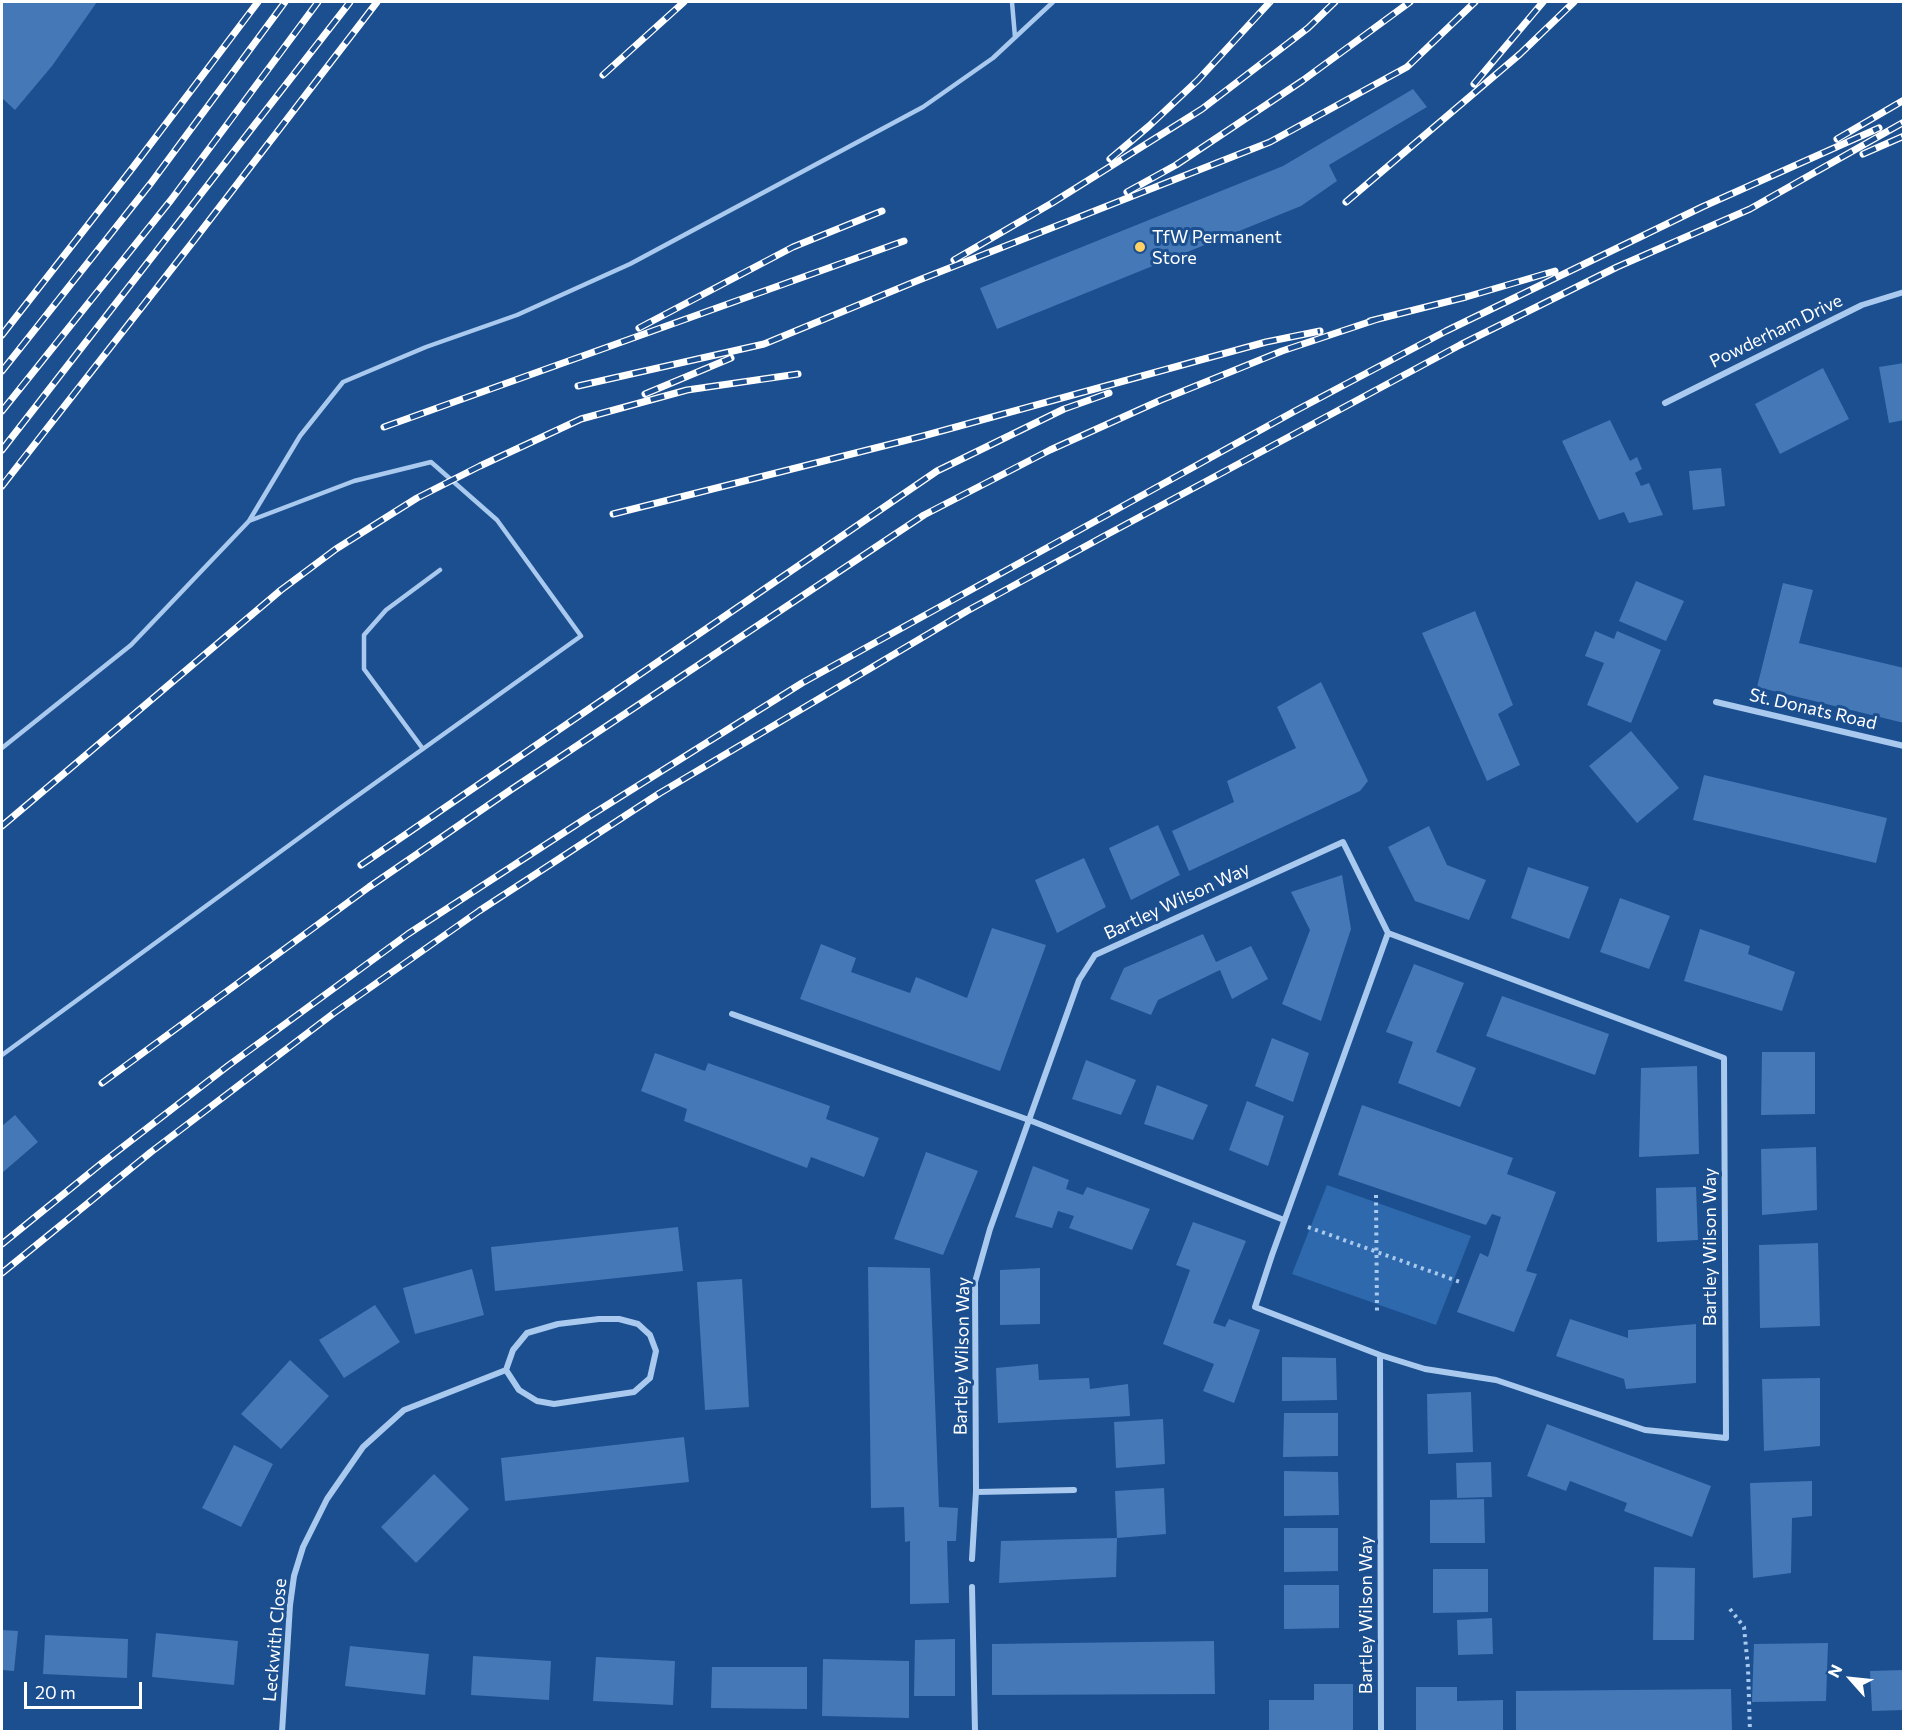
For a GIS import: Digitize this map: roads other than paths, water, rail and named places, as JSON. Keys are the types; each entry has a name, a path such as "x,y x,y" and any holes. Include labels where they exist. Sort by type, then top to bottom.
{"street":[{"name":"Powderham Drive","path":"1665,403 1862,305 1904,292"},
{"name":"St. Donats Road","path":"1716,702 1904,746"},
{"name":"Bartley Wilson Way","path":"972,1559 976,1492 975,1282 990,1229 1079,980 1095,955 1343,842 1388,933 1724,1058 1725,1438 1645,1430 1496,1380 1425,1369 1255,1306 1388,933"},
{"path":"732,1014 1029,1120 1284,1220"},
{"path":"619,1319 638,1324 650,1335 656,1351 651,1378 634,1392 554,1404 537,1401 519,1390 506,1370 513,1350 527,1333 558,1324 619,1319"},
{"name":"Bartley Wilson Way","path":"1380,1354 1381,1731"},
{"name":"Leckwith Close","path":"282,1731 294,1576 303,1547 327,1499 363,1447 404,1410 506,1370"},
{"path":"976,1492 1074,1490"},
{"path":"972,1587 975,1731"}],"lane":[{"path":"1012,2 1015,37"},
{"path":"2,748 131,645 249,521 300,436 344,382 426,347 517,315 630,264 923,107 993,58 1053,2"},
{"path":"2,1055 580,636 497,520 431,462 354,481 249,521"},
{"path":"423,749 364,669 364,635 386,610 440,570"}],"railway":[{"path":"2,335 258,2"},
{"path":"2,371 151,183 285,2"},
{"path":"2,411 171,200 318,2"},
{"path":"2,450 350,2"},
{"path":"2,486 377,2"},
{"path":"603,75 684,2"},
{"path":"1110,159 1198,80 1270,2"},
{"path":"954,260 1052,203 1202,109 1308,28 1335,2"},
{"path":"1127,192 1176,165 1302,81 1410,2"},
{"path":"578,386 764,344 919,280 1270,142 1407,67 1475,2"},
{"path":"1474,84 1543,2"},
{"path":"1346,202 1520,54 1574,2"},
{"path":"1837,139 1904,100"},
{"path":"2,1273 151,1152 334,1013 479,911 660,793 967,611 1108,534 1460,345 1617,267 1750,209 1904,122"},
{"path":"2,1244 229,1065 408,934 588,817 802,683 1295,411 1446,331 1702,207 1879,128"},
{"path":"1863,154 1904,136"},
{"path":"639,328 793,247 882,211"},
{"path":"384,427 904,241"},
{"path":"1370,321 1466,297 1555,271"},
{"path":"102,1083 369,887 924,515 1050,450 1161,400 1282,351 1378,319"},
{"path":"613,514 923,436 1266,342 1320,331"},
{"path":"645,394 731,358"},
{"path":"2,826 281,590 336,549 417,498 581,419 687,390 798,374"},
{"path":"361,865 937,471 1064,409 1109,393"}],"place":[{"name":"TfW Permanent Store","path":"1140,247"}]}
